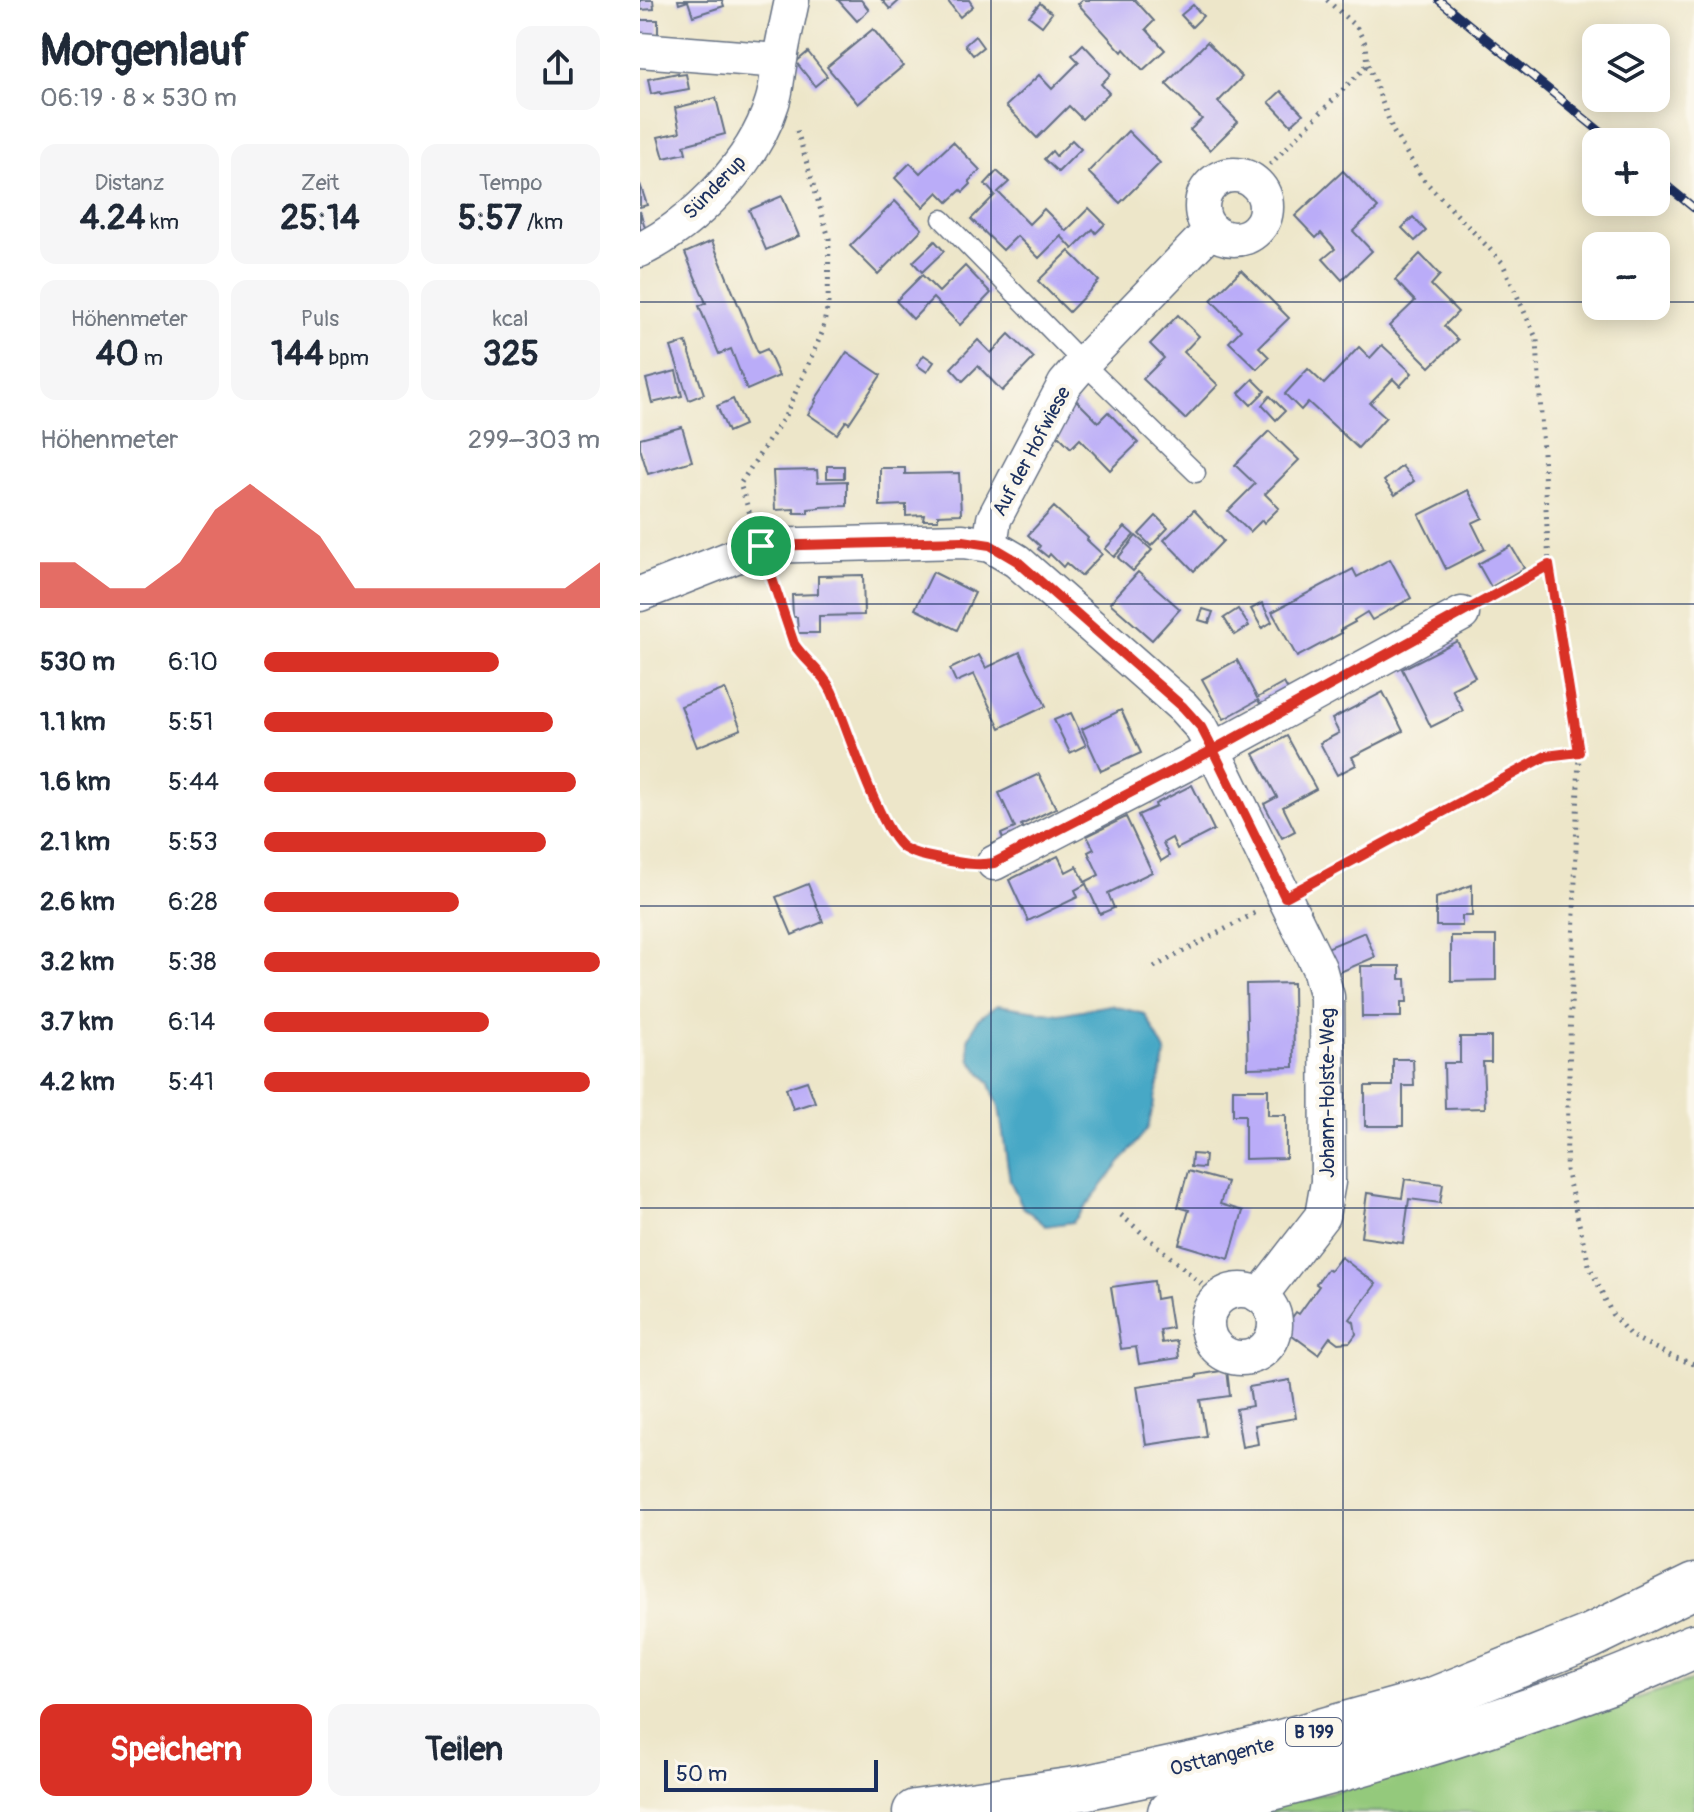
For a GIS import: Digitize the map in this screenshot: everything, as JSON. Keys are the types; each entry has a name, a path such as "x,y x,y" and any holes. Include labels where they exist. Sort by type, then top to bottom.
{"main road":[{"name":"Osttangente","path":"915,1812 1126,1779 1227,1757 1432,1700 1589,1637 1694,1586"},
{"name":"Osttangente","path":"1170,1812 1442,1740 1606,1684 1694,1646"}],"street":[{"name":"Sünderup","path":"640,250 656,243 704,205 738,169 763,128 773,100 792,0"},
{"path":"640,50 779,61"},
{"path":"1234,175 1253,182 1265,200 1263,220 1257,229 1240,239 1229,239 1211,230 1202,211 1206,190 1213,182 1234,175"},
{"name":"Auf der Hofwiese","path":"990,545 994,519 1065,384 1211,230"},
{"name":"Johann-Holste-Weg","path":"640,594 761,546 963,541 990,545 1017,561 1183,707 1201,727 1319,968 1327,997 1328,1182 1322,1216 1260,1296"},
{"path":"994,863 1213,750 1462,614"},
{"path":"1239,1290 1260,1296 1273,1314 1273,1335 1267,1345 1249,1357 1227,1355 1218,1349 1207,1329 1211,1307 1218,1298 1239,1290"}],"lane":[{"name":"Auf der Hofwiese","path":"942,219 1196,473"}],"path":[{"path":"1327,0 1357,28 1366,45 1368,64 1393,131 1422,178 1502,262 1537,340 1549,565 1579,752 1566,1170 1589,1265 1612,1314 1631,1336 1694,1364"},
{"path":"1253,182 1368,64"},
{"path":"773,100 792,116 829,238 828,304 822,333 785,416 740,484 794,644 830,688 885,823 901,846 916,854 980,866 994,863"},
{"path":"1462,614 1549,565"},
{"path":"1154,967 1546,756 1579,752"},
{"path":"1121,1215 1218,1298"}],"green space":[{"path":"1694,1680 1694,1812 1241,1812 1349,1788"}],"water":[{"path":"997,1005 1059,1014 1110,1005 1145,1014 1166,1053 1148,1128 1073,1222 1046,1226 1023,1207 1010,1181 999,1107 989,1082 971,1061 968,1040 978,1019"}],"building":[{"path":"640,0 653,0 654,9 640,10"},
{"path":"678,0 722,0 724,6 693,16 688,1 679,4"},
{"path":"838,0 861,0 869,10 857,21"},
{"path":"882,0 900,0 890,9"},
{"path":"947,0 969,0 973,6 960,17"},
{"path":"1082,0 1135,0 1154,21 1146,29 1165,50 1143,70 1078,4"},
{"path":"1040,3 1052,13 1042,26 1029,16"},
{"path":"1193,5 1203,16 1192,27 1181,15"},
{"path":"640,20 658,20 658,41 640,42"},
{"path":"873,29 903,66 858,104 827,67"},
{"path":"975,36 983,47 973,55 965,45"},
{"path":"1207,42 1242,77 1218,102 1238,122 1210,150 1190,130 1202,119 1166,84"},
{"path":"1083,44 1111,74 1101,84 1109,93 1082,119 1069,106 1037,138 1006,106 1039,75 1052,89 1079,62 1072,55"},
{"path":"808,52 827,76 815,86 796,62"},
{"path":"686,74 689,89 651,94 648,79"},
{"path":"1281,91 1303,114 1291,125 1269,102"},
{"path":"716,98 725,134 684,145 686,153 664,158 658,137 680,132 675,108"},
{"path":"1128,131 1160,163 1120,203 1088,172"},
{"path":"1072,140 1081,149 1058,172 1044,159 1052,151 1056,156"},
{"path":"953,142 980,170 963,192 961,190 948,202 938,192 923,207 895,178 910,163 920,173"},
{"path":"997,171 1009,182 998,192 1029,224 1044,209 1066,231 1089,208 1105,224 1096,233 1093,229 1073,249 1061,236 1039,258 1017,236 1003,250 971,219 995,195 985,184"},
{"path":"1343,171 1378,208 1353,231 1372,251 1342,280 1323,259 1335,249 1321,233 1316,238 1295,216"},
{"path":"640,184 647,205 640,207"},
{"path":"782,196 799,236 766,250 749,210"},
{"path":"895,201 922,229 878,274 850,246"},
{"path":"640,211 647,234 640,238"},
{"path":"1413,217 1426,231 1415,241 1402,228"},
{"path":"712,241 758,353 767,349 779,376 747,390 731,349 719,354 699,306 706,303 685,253"},
{"path":"935,241 944,251 922,272 913,262"},
{"path":"1069,251 1099,281 1069,312 1038,281"},
{"path":"1420,254 1440,275 1431,285 1458,312 1444,326 1458,340 1430,367 1389,326 1415,301 1395,280"},
{"path":"965,266 991,293 960,325 933,298 913,319 896,301 922,275 939,292"},
{"path":"1241,270 1289,318 1259,347 1269,357 1257,369 1229,342 1241,330 1211,300"},
{"path":"1178,315 1199,336 1184,352 1218,385 1185,419 1143,379 1164,358 1150,344"},
{"path":"1009,334 1034,358 1002,391 978,366 963,381 951,368 978,340 991,353"},
{"path":"686,342 704,394 689,400 671,347"},
{"path":"1382,345 1412,373 1400,386 1393,379 1370,403 1386,417 1358,448 1308,402 1301,410 1285,394 1308,369 1324,384 1359,347 1370,358"},
{"path":"847,352 881,375 849,423 846,421 837,434 808,414"},
{"path":"924,355 934,362 927,372 917,365"},
{"path":"676,371 682,396 652,403 646,379"},
{"path":"1253,379 1265,391 1251,405 1239,393"},
{"path":"1270,396 1285,411 1276,420 1262,405"},
{"path":"733,399 744,425 728,432 717,406"},
{"path":"1076,400 1098,422 1108,412 1138,443 1110,470 1080,439 1071,448 1056,433"},
{"path":"682,427 692,461 648,474 640,438"},
{"path":"1269,431 1299,460 1265,494 1279,508 1250,532 1228,511 1255,484 1235,465"},
{"path":"827,466 844,466 844,478 827,478"},
{"path":"1402,466 1414,481 1395,495 1384,481"},
{"path":"880,468 905,468 905,474 959,473 961,514 938,515 938,520 923,520 924,515 906,516 906,505 880,506"},
{"path":"817,470 818,482 847,481 847,506 819,507 808,509 808,513 794,513 794,509 775,510 773,471"},
{"path":"1468,490 1483,518 1472,523 1485,549 1446,569 1419,515"},
{"path":"1054,507 1102,554 1081,576 1066,563 1063,567 1050,554 1048,557 1028,535"},
{"path":"1194,510 1223,541 1194,571 1164,540"},
{"path":"1156,516 1168,528 1151,546 1139,534"},
{"path":"1125,527 1134,535 1114,557 1105,549"},
{"path":"1136,536 1152,550 1133,571 1118,558"},
{"path":"1511,546 1524,568 1491,587 1478,564"},
{"path":"1390,559 1411,598 1372,620 1367,612 1340,630 1342,633 1297,657 1272,612 1353,569 1357,577"},
{"path":"933,572 975,593 957,630 915,609"},
{"path":"1138,572 1180,609 1152,640 1110,603"},
{"path":"863,575 864,615 819,616 819,633 798,633 797,617 793,617 792,595 818,594 818,576"},
{"path":"1262,603 1272,622 1262,628 1251,609"},
{"path":"1203,609 1213,612 1209,623 1199,620"},
{"path":"1238,609 1249,626 1235,635 1224,618"},
{"path":"1457,641 1475,677 1452,689 1463,711 1431,727 1402,669"},
{"path":"1020,652 1046,706 1000,728 974,674 956,682 950,669 979,655 986,668"},
{"path":"1237,660 1257,698 1284,683 1293,699 1265,713 1258,700 1224,719 1202,679"},
{"path":"725,689 741,729 697,747 681,706"},
{"path":"1383,692 1403,731 1352,757 1356,765 1337,775 1320,743 1339,733 1332,719"},
{"path":"1121,710 1141,753 1101,771 1082,729"},
{"path":"1071,713 1086,745 1070,753 1054,720"},
{"path":"1287,736 1316,789 1283,807 1295,831 1282,838 1264,804 1277,797 1254,754"},
{"path":"1039,774 1056,808 1021,825 1027,838 1007,848 1001,834 1015,828 999,793"},
{"path":"1192,785 1214,830 1177,849 1172,838 1163,843 1169,856 1161,861 1138,815"},
{"path":"1126,817 1152,872 1108,893 1114,908 1100,914 1085,882 1099,875 1088,852 1094,849 1087,836"},
{"path":"1058,856 1066,872 1077,866 1086,884 1075,890 1078,897 1028,921 1009,880"},
{"path":"808,884 823,922 792,935 776,897"},
{"path":"1472,885 1472,916 1462,916 1462,926 1436,926 1436,898"},
{"path":"1365,932 1375,957 1338,973 1327,948"},
{"path":"1451,936 1496,936 1496,980 1451,981"},
{"path":"1361,966 1400,966 1400,979 1406,979 1407,1002 1401,1002 1401,1017 1362,1017"},
{"path":"1293,983 1294,1067 1248,1068 1246,984"},
{"path":"1460,1037 1491,1037 1491,1062 1483,1062 1485,1108 1445,1109 1444,1063 1460,1063"},
{"path":"1393,1059 1413,1059 1414,1086 1403,1086 1403,1126 1365,1126 1365,1086 1393,1086"},
{"path":"807,1081 815,1102 793,1109 786,1088"},
{"path":"1233,1089 1268,1089 1268,1115 1286,1115 1286,1158 1245,1159 1245,1115 1233,1115"},
{"path":"1192,1154 1205,1155 1204,1168 1191,1167"},
{"path":"1188,1171 1227,1182 1220,1204 1243,1211 1229,1259 1179,1244 1189,1210 1178,1207"},
{"path":"1405,1179 1443,1184 1440,1203 1409,1199 1403,1243 1361,1237 1367,1193 1402,1198"},
{"path":"1341,1257 1376,1284 1350,1319 1354,1322 1356,1334 1350,1342 1338,1343 1330,1337 1318,1354 1284,1329 1296,1312 1299,1314 1327,1269 1330,1271"},
{"path":"1154,1281 1156,1299 1167,1297 1172,1328 1160,1330 1162,1343 1177,1341 1179,1358 1139,1364 1136,1347 1121,1349 1111,1287"},
{"path":"1227,1370 1230,1396 1200,1400 1206,1436 1146,1445 1137,1386"},
{"path":"1290,1380 1296,1418 1255,1425 1258,1444 1242,1447 1236,1409 1252,1406 1249,1387"}],"railway":[{"path":"1439,0 1596,128"},
{"path":"1670,188 1694,208"}],"route":[{"path":"761,546 794,644 830,688 885,823 901,846 916,854 980,866 994,863 1213,750 1549,565 1579,752 1546,756 1285,897 1213,750 1201,727 1183,707 1017,561 990,545 963,541 761,546"}]}
